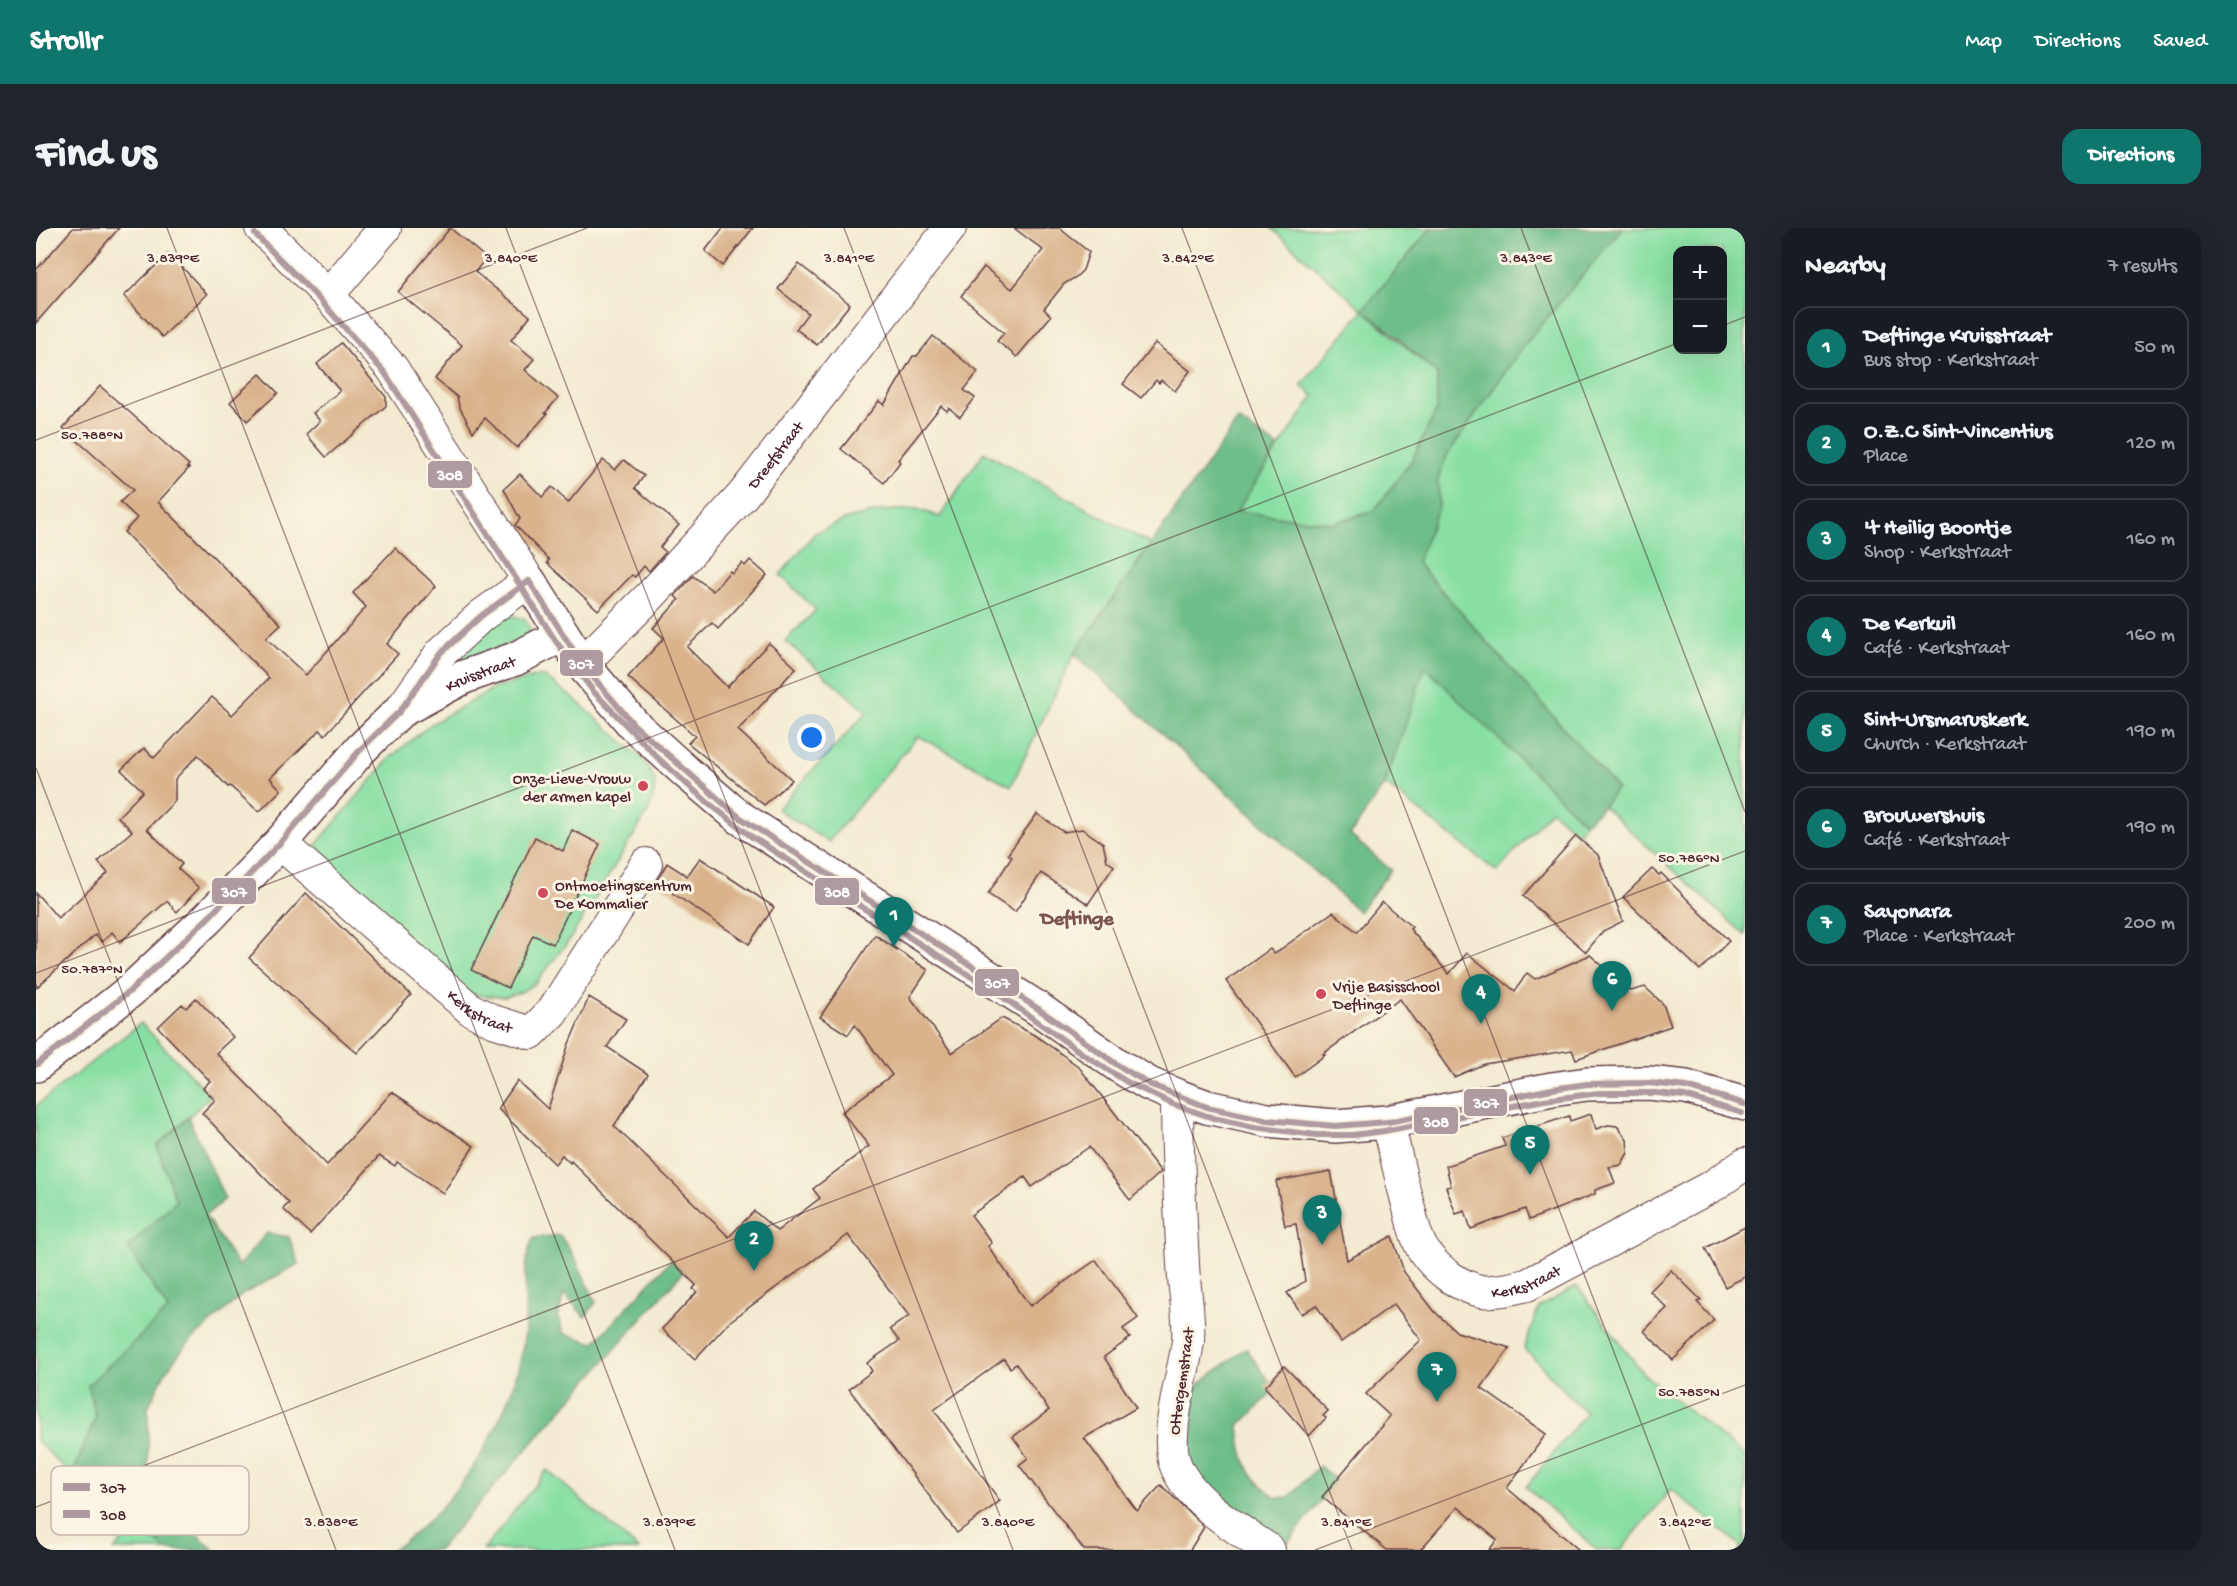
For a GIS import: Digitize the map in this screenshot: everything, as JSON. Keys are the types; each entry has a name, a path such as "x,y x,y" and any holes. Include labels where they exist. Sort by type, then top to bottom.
{"street":[{"path":"261,228 328,295 392,368 562,635 582,664 634,725 739,817 1037,1008 1119,1066 1149,1084 1207,1107 1267,1120 1335,1126 1388,1122 1587,1084 1649,1083 1686,1087 1745,1104"},
{"path":"328,295 386,228"},
{"name":"Dreefstraat","path":"582,664 651,595 743,495 950,228"},
{"name":"Kruisstraat","path":"36,1065 130,991 207,919 280,843 361,749 400,711 441,653 481,616 529,581"},
{"name":"Kruisstraat","path":"400,711 464,677 515,659 562,635"},
{"name":"Kerkstraat","path":"280,843 470,1009 493,1021 531,1033 552,1012 646,864"},
{"name":"Ottergemstraat","path":"1177,1096 1177,1155 1188,1340 1172,1438 1174,1463 1190,1490 1269,1550"},
{"name":"Kerkstraat","path":"1388,1122 1403,1187 1422,1248 1452,1279 1481,1291 1499,1291 1527,1286 1714,1185 1745,1164"}],"green space":[{"path":"1271,228 1431,228 1363,310"},
{"path":"1431,228 1622,228 1522,348 1447,455 1438,478 1439,505 1417,563 1617,788 1603,806 1585,823 1425,667 1385,784 1350,835 1391,870 1359,912 1074,654 1238,420 1278,447 1237,511 1333,523 1374,511 1412,460 1437,409 1437,374 1396,336 1363,310"},
{"path":"1622,228 1745,228 1745,935 1603,806 1616,789 1417,563 1439,505 1438,478 1447,455 1522,348"},
{"path":"1363,310 1437,374 1437,409 1412,460 1374,511 1333,523 1236,511 1314,396 1301,386"},
{"path":"984,452 1151,544 1074,654 1011,786 918,736 828,842 777,809 867,712 785,641 816,610 780,575 815,533 847,519 882,511 917,509 940,517"},
{"path":"509,615 525,619 530,628 529,636 453,667 450,657 492,622"},
{"path":"1425,666 1585,823 1578,834 1551,810 1497,872 1385,784"},
{"path":"534,677 545,677 572,697 644,760 655,781 654,794 649,810 570,939 536,983 521,992 505,997 467,993 316,857 314,847 391,757 431,724 494,688"},
{"path":"141,1023 211,1096 157,1146 176,1201 128,1247 168,1310 151,1328 96,1416 76,1466 62,1466 36,1440 36,1106"},
{"path":"188,1117 225,1199 205,1216 238,1266 267,1233 289,1237 299,1264 243,1294 186,1345 166,1371 148,1407 148,1466 76,1466 96,1416 88,1385 168,1310 128,1247 176,1201 157,1146"},
{"path":"560,1235 575,1258 596,1302 585,1317 564,1293 558,1317 563,1333 594,1343 671,1260 683,1272 438,1550 392,1550 417,1531 441,1508 482,1453 511,1391 520,1360 525,1329 526,1271 529,1249 533,1238"},
{"path":"1577,1286 1643,1373 1745,1456 1745,1550 1739,1550 1741,1546 1671,1489 1621,1550 1597,1550 1526,1487 1586,1413 1524,1348 1539,1307"},
{"path":"1246,1348 1275,1390 1239,1426 1244,1458 1252,1474 1276,1498 1289,1497 1319,1466 1337,1481 1286,1545 1247,1518 1201,1479 1187,1459 1185,1413 1198,1385"},
{"path":"547,1470 639,1550 483,1550"},
{"path":"128,1535 148,1535 167,1550 114,1550"},
{"path":"148,1535 198,1535 214,1550 167,1550"}],"building":[{"path":"73,228 119,228 36,323 36,270"},
{"path":"450,228 486,258 475,272 530,316 511,340 534,359 525,370 558,398 517,448 485,418 473,432 459,406 457,397 435,379 462,345 398,292"},
{"path":"723,228 753,228 723,266 705,251"},
{"path":"1014,228 1059,228 1089,252 1083,270 1064,284 1044,309 1051,316 1017,357 997,341 1004,333 961,296 984,267 1012,289 1043,250"},
{"path":"169,253 207,294 162,337 124,296"},
{"path":"799,264 850,304 817,345 796,329 808,313 778,289"},
{"path":"933,336 978,372 964,390 975,398 960,417 949,408 947,411 941,406 898,460 900,462 884,483 841,449 879,401 884,405 913,356 917,356"},
{"path":"341,343 386,397 386,406 326,457 306,434 320,421 313,413 340,391 317,364"},
{"path":"1155,343 1190,371 1175,391 1161,380 1159,383 1156,380 1141,398 1123,384"},
{"path":"260,374 278,393 247,421 230,402"},
{"path":"100,386 189,465 187,467 189,468 158,502 281,624 266,638 306,675 366,607 353,593 395,548 436,586 387,644 398,654 325,735 320,730 270,778 281,790 259,812 230,786 228,787 198,755 175,779 175,801 147,829 182,864 178,869 199,888 177,912 167,901 120,942 112,932 102,942 95,935 36,988 36,893 58,918 108,873 98,862 132,831 118,817 143,791 121,770 144,748 154,758 212,697 232,715 269,678 124,532 137,518 120,502 133,490 63,428"},
{"path":"603,460 615,470 624,460 644,476 635,488 679,525 660,547 666,552 649,571 644,566 635,577 632,575 598,610 547,563 549,560 515,525 520,519 504,489 520,474 542,497 552,487 568,503"},
{"path":"750,560 767,575 718,629 712,623 687,647 727,687 769,643 796,668 738,730 792,780 764,805 688,743 695,736 628,677 664,638 653,628 679,600 675,596 693,576 713,591 730,571 732,573 742,563 745,566"},
{"path":"1037,814 1064,832 1082,829 1103,843 1107,861 1114,866 1088,904 1041,873 1015,912 988,894 1012,857 1008,854"},
{"name":"Ontmoetingscentrum De Kommalier","path":"572,830 600,844 553,944 533,935 508,988 471,970 535,837 563,851"},
{"path":"1576,836 1598,855 1623,921 1603,931 1586,952 1523,896"},
{"path":"700,858 774,907 749,944 656,882 667,863 687,876"},
{"path":"1652,869 1659,875 1661,873 1729,941 1700,970 1623,897"},
{"path":"306,893 411,995 357,1053 249,958"},
{"path":"1382,902 1412,927 1410,929 1449,974 1467,953 1515,991 1527,973 1535,979 1590,955 1631,991 1645,987 1663,1004 1671,1026 1576,1059 1572,1050 1484,1064 1454,1077 1400,999 1295,1077 1226,981 1270,949 1274,954 1333,912 1357,932"},
{"path":"875,935 928,970 910,997 952,1053 1002,1018 1036,1036 1078,1066 1161,1172 1130,1200 1089,1147 1032,1187 1025,1177 971,1215 992,1243 988,1246 1030,1306 1096,1260 1138,1318 1123,1329 1130,1338 1104,1357 1136,1408 1084,1438 1137,1511 1161,1485 1204,1527 1190,1550 1084,1550 1019,1465 1028,1458 1013,1437 1049,1410 1016,1364 1010,1368 1004,1359 934,1410 1000,1501 957,1533 849,1389 872,1371 867,1363 899,1341 890,1329 909,1316 848,1235 729,1322 695,1359 662,1329 697,1292 693,1289 696,1285 571,1161 570,1163 562,1155 555,1164 498,1109 517,1081 548,1109 568,1046 589,997 626,1019 607,1047 648,1074 614,1126 729,1237 754,1211 777,1231 820,1198 813,1189 869,1146 842,1112 892,1075 855,1025 848,1035 820,1017"},
{"path":"196,998 233,1037 216,1053 327,1165 392,1092 474,1146 443,1193 397,1162 395,1166 379,1156 310,1234 283,1209 289,1203 202,1113 215,1100 203,1088 210,1081 158,1027 182,1004 186,1008"},
{"path":"1591,1114 1596,1129 1608,1125 1617,1126 1627,1139 1628,1153 1621,1165 1609,1167 1615,1183 1595,1190 1595,1194 1529,1220 1525,1209 1471,1229 1465,1211 1456,1214 1446,1187 1451,1186 1446,1166 1505,1146 1502,1138 1569,1116 1570,1121"},
{"path":"1331,1171 1347,1260 1392,1236 1404,1272 1435,1312 1457,1332 1510,1348 1481,1388 1546,1434 1507,1488 1579,1550 1489,1550 1497,1540 1458,1507 1420,1550 1387,1550 1322,1497 1390,1416 1366,1394 1421,1340 1394,1304 1341,1342 1316,1305 1302,1314 1287,1293 1305,1281 1296,1224 1285,1226 1276,1181"},
{"path":"1745,1227 1745,1277 1725,1287 1705,1248"},
{"path":"1671,1270 1701,1300 1697,1302 1714,1320 1673,1360 1644,1331 1667,1308 1650,1291"},
{"path":"1284,1366 1328,1411 1323,1416 1326,1418 1309,1436 1265,1387"}],"transit line":[{"name":"308","path":"255,234 321,301 385,373 555,640 593,691 659,759 706,801 752,837 1000,995 1127,1082 1173,1104 1213,1118 1254,1127 1316,1135 1353,1135 1384,1131 1544,1100 1600,1093 1656,1093 1685,1096 1742,1113"},
{"name":"307","path":"36,1065 130,991 207,919 280,843 361,749 400,711 441,653 481,616 529,581 582,664 634,725 739,817 1037,1008 1119,1066 1149,1084 1207,1107 1267,1120 1335,1126 1388,1122 1587,1084 1649,1083 1686,1087 1745,1104"}],"place":[{"name":"Onze-Lieve-Vrouw der armen kapel","path":"643,786"},
{"name":"Ontmoetingscentrum De Kommalier","path":"543,893"},
{"name":"Deftinge Kruisstraat","path":"894,947"},
{"name":"Vrije Basisschool Deftinge","path":"1321,994"},
{"name":"Brouwershuis","path":"1612,1011"},
{"name":"De Kerkuil","path":"1481,1024"},
{"name":"Sint-Ursmaruskerk","path":"1530,1175"},
{"name":"'t Heilig Boontje","path":"1322,1245"},
{"name":"O.Z.C Sint-Vincentius","path":"754,1271"},
{"name":"Sayonara","path":"1437,1402"}],"district":[{"name":"Deftinge","path":"1077,917"}]}
